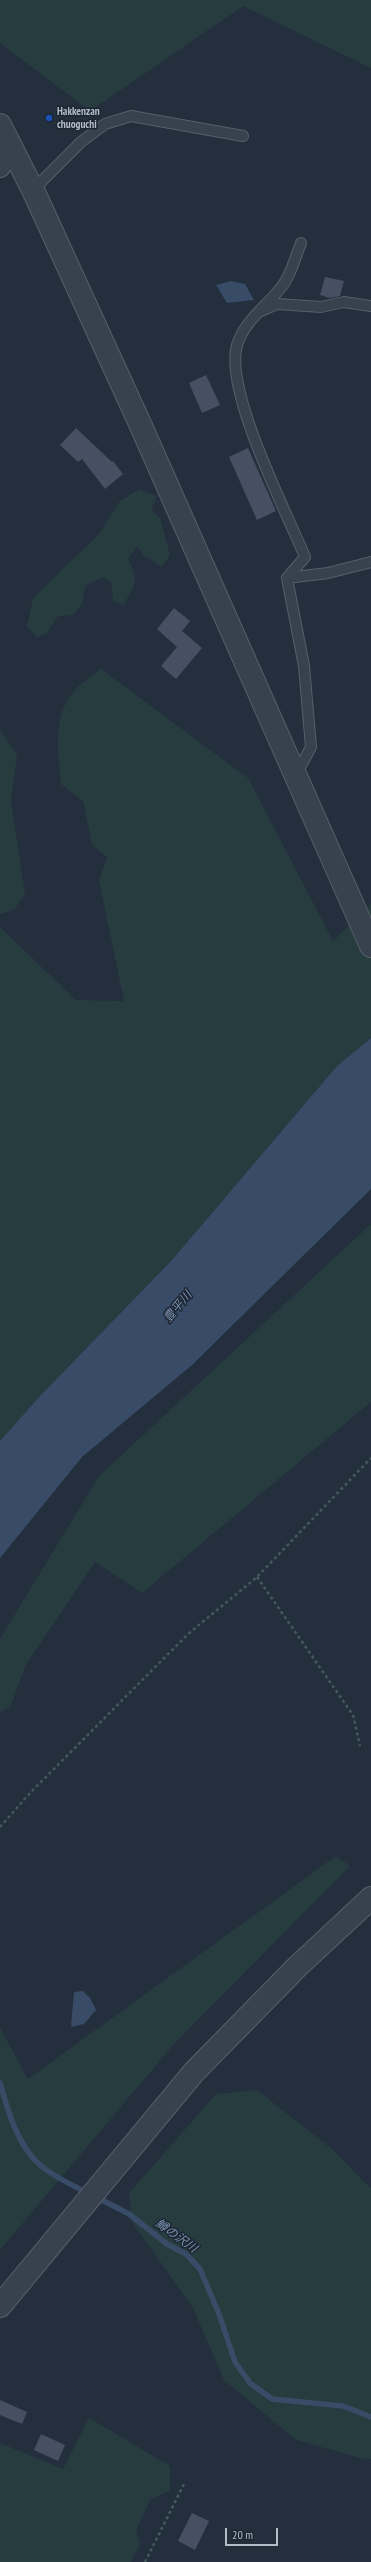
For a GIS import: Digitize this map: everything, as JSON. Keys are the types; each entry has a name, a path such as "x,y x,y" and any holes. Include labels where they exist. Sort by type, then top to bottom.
{"street":[{"path":"0,126 14,150 33,190 141,426 371,946"},
{"path":"0,167 14,150"},
{"path":"0,2306 61,2230 194,2072 297,1967 371,1898"}],"lane":[{"path":"33,190 81,142 105,124 131,116 243,136"},
{"path":"287,578 304,558 263,460 245,412 236,366 237,346 256,314 280,289 301,243"},
{"path":"256,314 277,304 321,307 344,302 371,306"},
{"path":"287,578 328,573 371,562"},
{"path":"287,578 304,666 310,747 296,775"}],"path":[{"path":"0,1827 30,1793 188,1634 257,1577 371,1458"},
{"path":"257,1577 353,1715 360,1746"},
{"path":"145,2562 185,2482"}],"green space":[{"path":"0,0 371,0 371,68 243,6 90,111 0,43"},
{"path":"139,489 157,496 151,510 160,518 170,555 162,567 144,556 137,546 128,559 134,572 135,578 133,588 123,605 113,600 111,582 103,577 85,586 82,604 73,615 58,616 46,634 37,637 27,626 33,598 99,534 120,501"},
{"path":"101,669 248,778 333,941 371,904 371,1038 337,1066 172,1260 40,1396 0,1441 0,927 76,1000 124,1001 99,880 107,857 92,845 83,801 61,784 58,748 59,723 67,701 80,685"},
{"path":"0,730 17,755 11,801 25,894 14,910 0,914"},
{"path":"371,1224 371,1402 142,1593 95,1562 25,1666 11,1706 0,1713 0,1639 99,1476"},
{"path":"336,1856 350,1866 174,2044 0,2250 0,2028 28,2079"},
{"path":"257,2090 333,2150 371,2189 371,2459 364,2459 296,2440 224,2380 193,2308 132,2222 129,2193 216,2094"},
{"path":"89,2418 170,2466 170,2490 150,2500 136,2531 140,2544 131,2562 0,2562 0,2443 63,2469"}],"water":[{"path":"231,281 245,284 254,300 227,303 216,285"},
{"name":"豊平川","path":"371,1038 371,1189 192,1365 82,1457 0,1558 0,1441 40,1396 172,1260 337,1066"},
{"path":"83,1991 90,1998 96,2010 84,2024 71,2027 74,1992"}],"building":[{"path":"325,277 344,281 340,296 330,298 320,295"},
{"path":"206,375 220,405 202,413 189,383"},
{"path":"76,428 112,462 113,461 123,474 105,489 82,459 78,462 60,445"},
{"path":"248,448 276,511 257,520 229,457"},
{"path":"174,608 190,621 182,631 202,648 176,679 161,666 177,647 157,629"},
{"path":"0,2400 27,2412 22,2424 0,2415"},
{"path":"41,2434 65,2445 58,2461 34,2450"},
{"path":"192,2513 209,2521 195,2550 178,2541"}],"waterway":[{"name":"鱒の沢川","path":"0,2083 14,2127 19,2138 32,2157 51,2173 88,2193"},
{"name":"鱒の沢川","path":"96,2197 129,2214 167,2244 186,2254 200,2269 219,2314 235,2362 250,2383 272,2399 343,2406 371,2417"}],"place":[{"name":"Hakkenzan chuoguchi","path":"49,118"}]}
